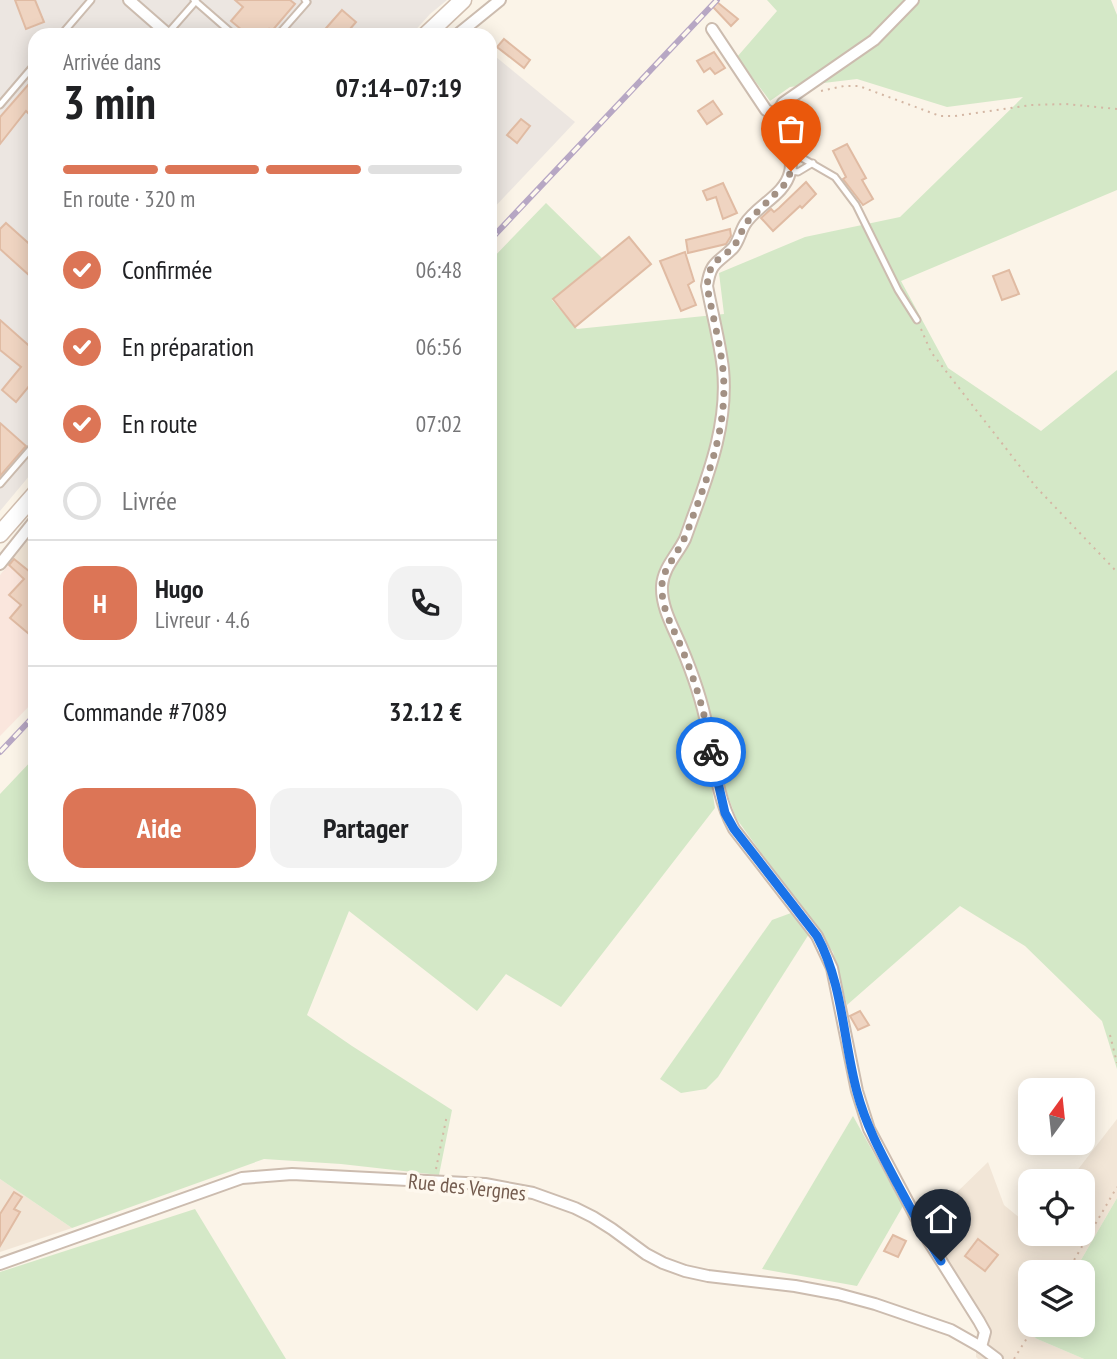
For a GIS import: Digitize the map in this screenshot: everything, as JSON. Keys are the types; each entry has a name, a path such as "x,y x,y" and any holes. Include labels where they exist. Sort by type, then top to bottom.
{"main road":[{"path":"433,28 463,0"},
{"path":"0,534 28,502"}],"street":[{"path":"129,0 161,28"},
{"path":"466,28 500,0"},
{"path":"913,0 874,40 783,103 776,115 777,126 791,161 791,171 786,183 746,223 734,247 715,262 709,272 707,286 723,369 722,421 708,478 685,538 663,576 662,587 664,609 698,691 725,813 734,829 817,936 826,952 837,989 857,1091 869,1129 928,1240 985,1332 981,1347"},
{"path":"712,30 766,110 776,115"},
{"path":"0,564 28,529"},
{"name":"Rue des Vergnes","path":"0,1264 243,1178 292,1174 485,1184 553,1199 593,1217 646,1254 685,1271 838,1294 909,1314 951,1330 997,1359"}],"lane":[{"path":"67,28 91,0"},
{"path":"284,28 307,2 305,0"},
{"path":"173,28 195,1 226,28"},
{"path":"0,105 28,72"},
{"path":"788,149 835,177 856,205 898,290 917,320"},
{"path":"791,171 798,172 813,163"},
{"path":"0,484 28,452"}],"path":[{"path":"804,88 812,93 844,86 859,86 940,116 1031,105 1066,104 1117,109"},
{"path":"917,320 931,352 1027,476 1117,572"},
{"path":"1110,1035 1117,1063"},
{"path":"434,1181 447,1115"},
{"path":"1074,1260 1117,1187"},
{"path":"1014,1359 1028,1337"}],"shaded area":[{"path":"0,0 447,0 417,28 28,28 28,477 0,511"},
{"path":"497,58 575,122 497,205"},
{"path":"28,540 28,571 13,559"},
{"path":"13,559 28,571 28,707 0,736 0,575"},
{"path":"1117,1119 1117,1198 1095,1236 1095,1169 1078,1169 1089,1155 1096,1155 1096,1146"},
{"path":"988,1162 1004,1205 1018,1216 1018,1246 1089,1246 1081,1260 1018,1260 1018,1337 1036,1337 1084,1359 976,1357 977,1328 918,1230"},
{"path":"0,1179 72,1228 0,1252"}],"green space":[{"path":"767,0 1111,0 1117,15 1117,190 901,281 948,368 1041,431 1117,370 1117,1069 1102,1021 1025,946 960,906 847,1005 833,952 736,818 702,724 715,808 561,1007 506,974 477,1011 349,911 307,1015 452,1110 439,1175 264,1159 72,1228 0,1179 0,794 28,764 28,882 497,882 497,254 546,203 602,258 552,300 577,329 724,314 719,273 805,237 900,217 1023,97 947,107 857,79 790,87 770,101 737,57 777,11"},
{"path":"791,913 809,934 718,1077 706,1089 681,1093 660,1079 772,920"},
{"path":"853,1116 903,1206 857,1286 762,1269"},
{"path":"1117,1198 1117,1359 1084,1359 1035,1338 1095,1337 1095,1260 1081,1260 1089,1246 1095,1246 1095,1236"},
{"path":"195,1209 286,1359 0,1359 0,1272"}],"building":[{"path":"15,0 35,0 44,22 26,29"},
{"path":"235,0 290,0 295,4 274,28 240,28 231,21 243,7"},
{"path":"717,2 738,19 731,26 713,7"},
{"path":"342,10 356,22 351,28 326,28"},
{"path":"504,39 530,60 524,68 497,47"},
{"path":"714,52 725,68 715,74 710,68 704,72 697,61"},
{"path":"28,85 28,113 26,111 0,144 0,117"},
{"path":"713,101 722,114 707,124 698,111"},
{"path":"521,119 530,126 517,143 507,135"},
{"path":"799,124 806,138 795,145 788,130"},
{"path":"847,144 866,178 862,180 873,199 863,205 843,179 846,177 833,151"},
{"path":"806,182 816,194 773,231 761,218 771,209 774,212 779,208"},
{"path":"723,183 737,213 723,219 716,197 707,200 703,191"},
{"path":"6,223 28,243 28,274 0,249 0,229"},
{"path":"730,229 731,236 726,244 688,253 686,240"},
{"path":"629,237 651,264 575,327 553,299"},
{"path":"685,252 694,281 688,285 696,305 681,311 660,261"},
{"path":"1009,270 1019,294 1002,300 993,276"},
{"path":"0,320 28,345 28,387 16,402 2,390 21,367 0,350"},
{"path":"0,423 26,446 0,476"},
{"path":"14,559 28,570 28,633 10,618 21,605 9,595 24,579 9,565"},
{"path":"860,1011 869,1025 858,1030 850,1016"},
{"path":"14,1192 22,1197 14,1209 20,1212 0,1246 0,1214"},
{"path":"893,1235 906,1241 898,1257 884,1251"},
{"path":"978,1239 998,1255 985,1271 965,1256"}],"railway":[{"path":"497,233 717,0"},
{"path":"0,752 28,722"}],"way so far":[{"path":"711,752 698,691 664,609 663,576 685,538 708,478 722,421 723,369 707,286 709,272 715,262 734,247 746,223 786,183 791,171"}],"route":[{"path":"711,752 725,813 734,829 817,936 826,952 837,989 857,1091 869,1129 941,1261"}]}
